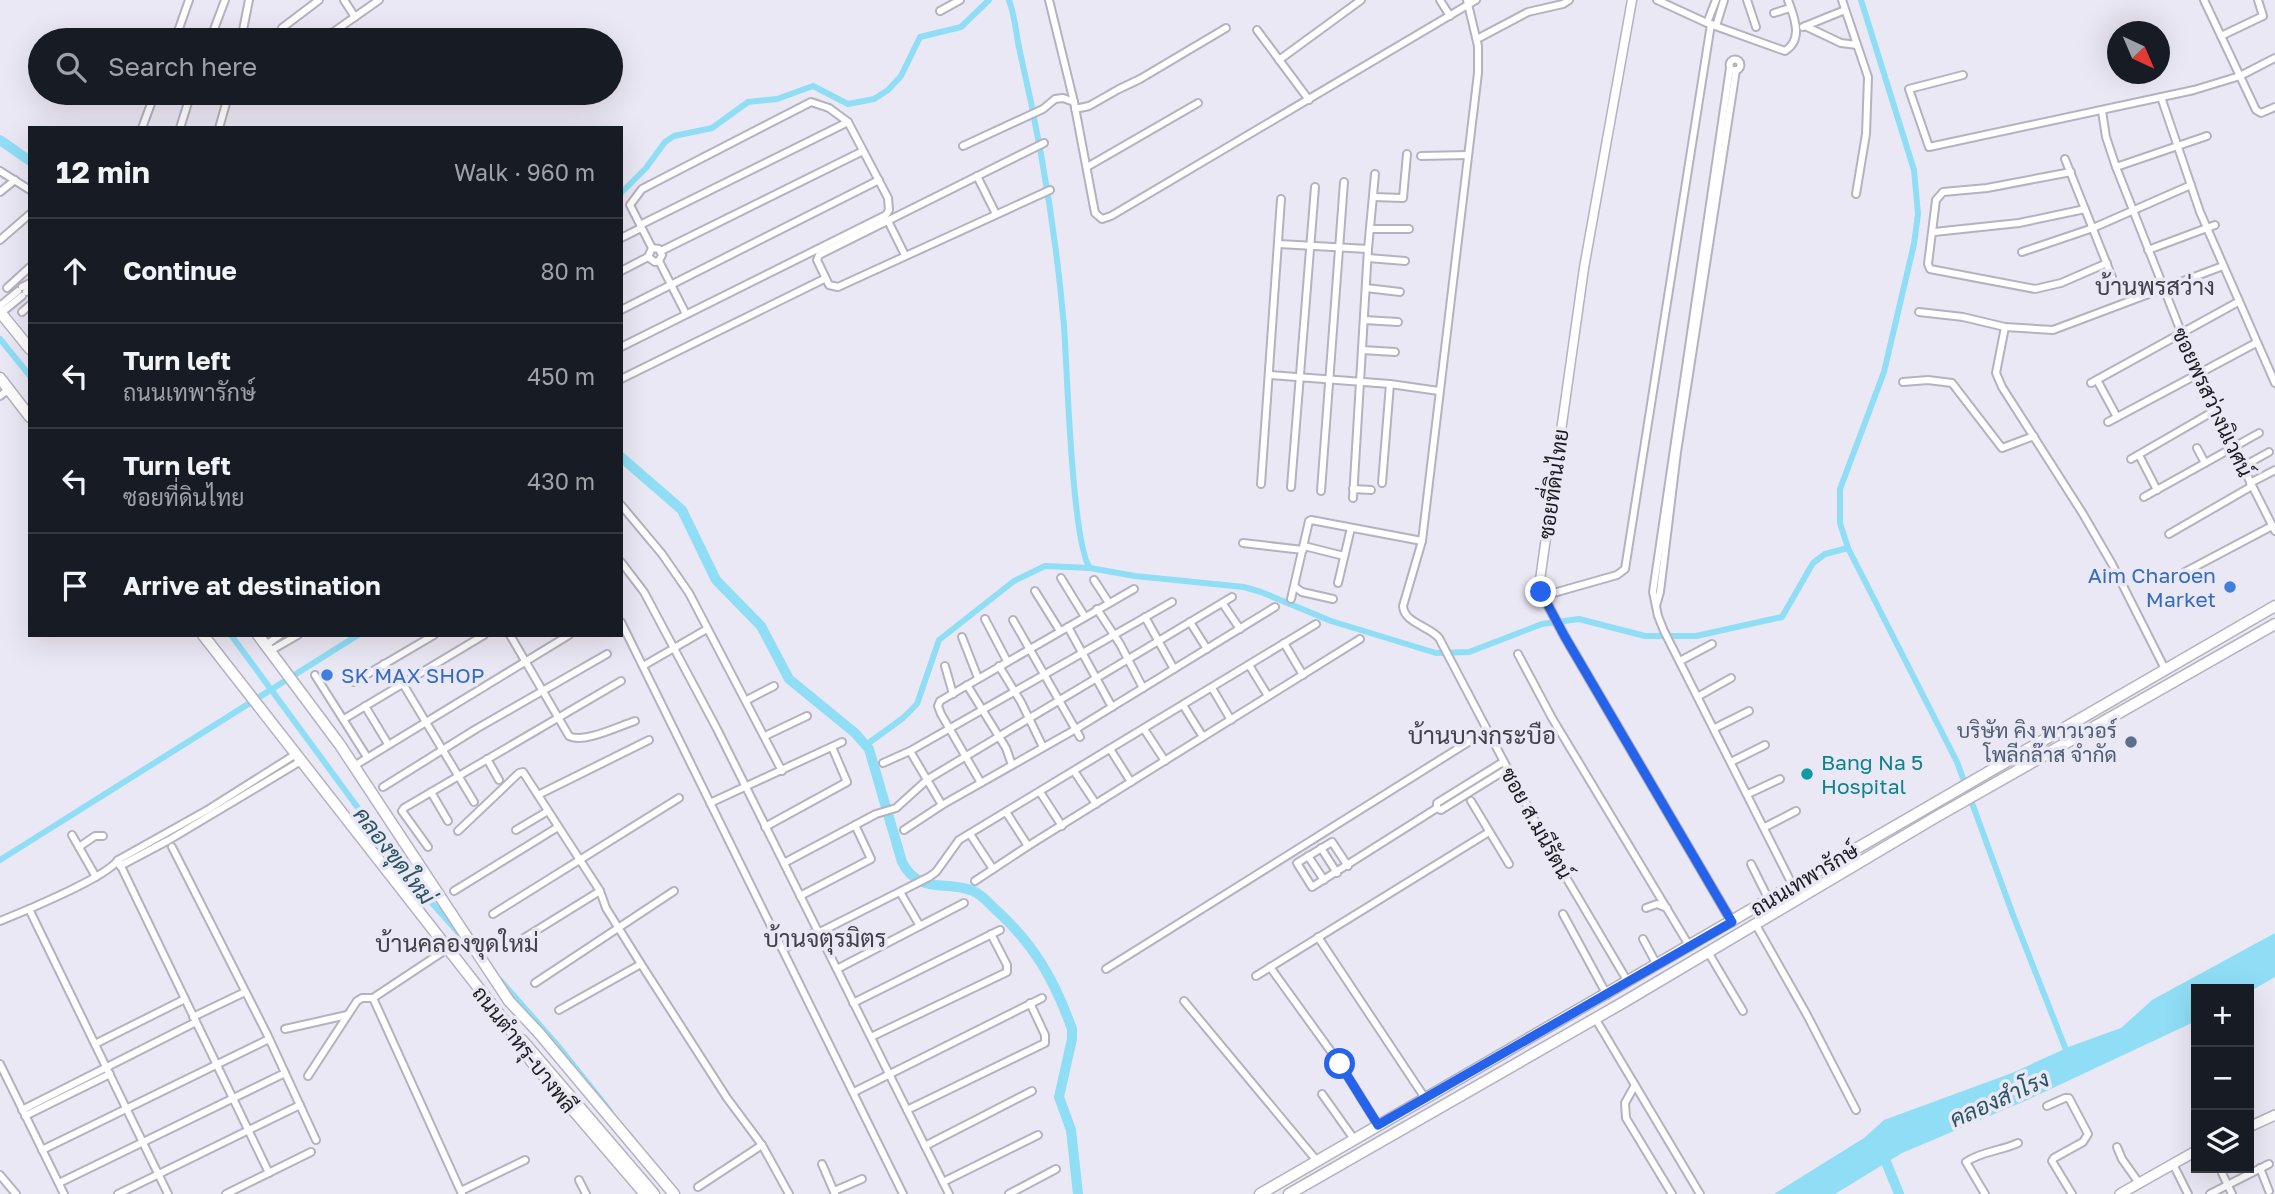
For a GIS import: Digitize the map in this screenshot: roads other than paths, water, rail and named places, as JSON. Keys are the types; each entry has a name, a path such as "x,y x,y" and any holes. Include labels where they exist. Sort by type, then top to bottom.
{"main road":[{"path":"0,312 28,347"},
{"path":"0,378 4,392 28,415"},
{"name":"ถนนเทพารักษ์","path":"1260,1194 2275,606"},
{"name":"ถนนเทพารักษ์","path":"1289,1194 2275,624"},
{"name":"ถนนตำหรุ-บางพลี","path":"205,637 534,1059 552,1086 645,1194"},
{"name":"ถนนตำหรุ-บางพลี","path":"260,637 354,766 509,1001 540,1033 674,1194"},
{"path":"509,1001 532,1034 666,1194"},
{"path":"534,1059 654,1194"},
{"path":"2254,1125 2275,1115"},
{"path":"2125,1193 2191,1154"}],"street":[{"path":"180,28 190,0"},
{"path":"214,28 225,0"},
{"path":"243,28 249,0"},
{"path":"282,28 319,0"},
{"path":"344,0 355,17"},
{"path":"339,28 379,0"},
{"path":"940,12 960,0"},
{"path":"1049,0 1075,106 1098,218 1105,218 1309,100 1450,16 1468,2 1476,0"},
{"path":"1279,60 1361,0"},
{"path":"1440,0 1450,16"},
{"path":"1477,39 1528,12 1563,4 1569,0"},
{"name":"ซอยที่ดินไทย","path":"1632,0 1584,268 1540,580 1543,596 1732,922"},
{"path":"1657,0 1712,25 1785,51 1790,48 1801,27 1845,10"},
{"path":"1543,596 1617,575 1625,569 1716,0"},
{"path":"1712,25 1724,0"},
{"path":"1747,0 1756,27"},
{"path":"1842,0 1868,78 1867,134 1856,194"},
{"path":"2204,0 2256,110 2261,113 2275,107"},
{"path":"2221,36 2263,16 2258,0"},
{"path":"1291,599 1311,520 1422,541 1478,73 1477,39 1468,2"},
{"path":"1774,13 1789,4 1801,27 1840,43 1857,45"},
{"path":"963,146 1043,109 1055,99 1063,98 1075,106 1089,106 1226,28"},
{"path":"1257,30 1309,100"},
{"path":"1963,75 1909,89 1929,147 2194,90 2240,76 2275,58"},
{"path":"1733,69 1678,429 1656,606 1664,631 1793,886"},
{"path":"2161,97 2206,227 2275,383"},
{"path":"623,346 886,215 889,210 888,198 848,122 829,108 811,102 642,189 630,205 652,248"},
{"path":"1087,167 1198,103"},
{"path":"143,126 151,105"},
{"path":"181,126 187,105"},
{"path":"220,126 226,105"},
{"name":"ซอยพรสว่างนิเวศน์","path":"2102,111 2106,137 2116,167 2197,373 2273,525"},
{"path":"623,237 848,122"},
{"path":"2116,167 2207,136"},
{"path":"1044,143 819,255 817,265 824,279 832,287 838,287 1050,190"},
{"path":"661,251 863,151"},
{"path":"1373,197 1403,198 1407,154"},
{"path":"1421,156 1468,155"},
{"path":"2065,159 2112,277"},
{"path":"0,171 28,189"},
{"path":"2071,172 1987,188 1943,192 1936,200 1928,264 1934,271 2035,289 2061,283 2107,263"},
{"path":"1353,498 1368,249 1376,174"},
{"path":"978,176 996,214"},
{"path":"0,192 15,180"},
{"path":"623,309 879,180"},
{"path":"1321,491 1344,183"},
{"path":"2022,252 2093,228 2191,185"},
{"path":"1291,487 1315,187"},
{"path":"1261,484 1281,199"},
{"path":"1934,232 2019,223 2085,209"},
{"path":"0,240 28,216"},
{"path":"888,221 905,255"},
{"path":"2148,250 2215,225"},
{"path":"1370,229 1409,229"},
{"path":"1279,244 1368,249"},
{"path":"652,248 659,248 661,251"},
{"path":"623,270 648,257 652,248"},
{"path":"659,261 661,251"},
{"path":"648,257 651,261 659,261"},
{"path":"1368,258 1405,261"},
{"path":"659,261 686,314"},
{"path":"1919,312 1963,317 2005,327 2053,330 2223,265"},
{"path":"7,288 28,269"},
{"path":"623,378 824,279"},
{"path":"1366,288 1400,292"},
{"path":"0,306 23,291"},
{"path":"0,312 23,291"},
{"path":"2116,417 2094,382 2238,302"},
{"path":"22,312 28,307"},
{"path":"1364,320 1398,323"},
{"path":"2005,327 1996,373 2002,387 2101,544 2165,669"},
{"path":"2108,422 2256,343"},
{"path":"1362,349 1395,352"},
{"path":"1270,375 1360,381 1439,391"},
{"path":"1903,382 1928,380 1952,383 2002,448 2034,436"},
{"path":"1382,483 1390,384"},
{"path":"2131,460 2214,411"},
{"path":"2144,498 2259,433"},
{"path":"2197,448 2205,463"},
{"path":"2242,467 2269,452"},
{"path":"2139,455 2157,490"},
{"path":"2169,534 2275,470"},
{"path":"1353,489 1371,490"},
{"path":"623,507 689,593 782,771"},
{"path":"2185,572 2273,525"},
{"path":"1338,583 1351,527"},
{"name":"ซอย ส.มนีรัตน์","path":"1422,541 1403,612 1406,617 1433,631 1442,643 1486,731 1567,880 1628,982"},
{"path":"1243,543 1303,548 1344,556"},
{"path":"623,565 644,592 746,788 949,1194"},
{"path":"1061,578 1085,617"},
{"path":"1094,580 1109,603"},
{"path":"1295,587 1302,592 1333,599"},
{"path":"981,783 938,706 940,701 1133,589"},
{"path":"1035,591 1060,631"},
{"path":"783,863 876,814 896,807 928,779 1232,597"},
{"path":"883,763 910,751 1172,602"},
{"path":"1223,604 1240,629"},
{"path":"904,830 1275,607"},
{"path":"1097,609 1143,688"},
{"path":"1145,617 1174,669"},
{"path":"985,619 1007,662"},
{"path":"1013,620 1080,737"},
{"path":"1191,622 1207,649"},
{"path":"783,948 929,877 936,872 959,840 1316,624"},
{"path":"623,626 903,1194"},
{"path":"1068,627 1112,707"},
{"path":"643,666 707,629"},
{"path":"268,648 279,637"},
{"path":"268,648 293,637"},
{"path":"354,682 431,637"},
{"path":"344,719 481,637"},
{"path":"511,637 569,736 579,739 635,720"},
{"path":"354,766 566,637"},
{"path":"962,637 978,678"},
{"path":"975,881 1360,639"},
{"path":"1284,643 1303,675"},
{"path":"1680,661 1712,643"},
{"path":"1518,653 1552,718 1689,947"},
{"path":"383,787 607,654"},
{"path":"384,664 401,685 474,802"},
{"path":"1249,665 1268,696"},
{"path":"945,666 953,694"},
{"path":"999,666 1043,747"},
{"path":"315,675 367,757"},
{"path":"1699,696 1731,678"},
{"path":"428,847 402,811 621,681"},
{"path":"967,685 984,709 1012,765"},
{"path":"747,700 774,686"},
{"path":"1212,688 1231,720"},
{"path":"1183,705 1203,737"},
{"path":"365,706 388,744"},
{"path":"1715,728 1749,711"},
{"path":"765,736 807,716"},
{"path":"1144,729 1165,761"},
{"path":"1106,969 1486,731"},
{"path":"538,795 649,740"},
{"path":"710,803 842,741"},
{"path":"1731,762 1765,745"},
{"path":"765,827 847,782 832,747"},
{"path":"1110,749 1131,782"},
{"path":"910,751 942,806"},
{"path":"0,922 169,840 298,757"},
{"path":"486,759 499,780"},
{"path":"1348,866 1332,842 1297,863 1312,887 1337,873 1348,866 1437,808 1437,803 1505,765"},
{"path":"1074,771 1096,804"},
{"path":"458,831 520,772 525,775 581,860 600,891 606,908 641,964 727,1098 762,1145 789,1194"},
{"path":"1748,794 1780,779"},
{"path":"431,792 448,821"},
{"path":"1040,792 1062,826"},
{"path":"493,914 679,798"},
{"path":"1471,801 1509,864"},
{"path":"516,830 548,811"},
{"path":"1765,827 1796,811"},
{"path":"1006,813 1028,846"},
{"path":"800,896 871,859 855,825"},
{"path":"454,891 558,827"},
{"path":"1255,976 1489,832"},
{"path":"970,834 993,869"},
{"path":"72,835 96,877"},
{"path":"79,847 95,836 103,836"},
{"path":"172,847 270,1039 317,1140"},
{"path":"1321,848 1337,873"},
{"path":"1308,856 1324,880"},
{"path":"118,864 269,1173"},
{"path":"1751,864 1769,900"},
{"path":"509,948 600,891"},
{"path":"535,983 674,891"},
{"path":"902,891 920,926"},
{"path":"837,969 964,903"},
{"path":"1646,908 1660,904 1668,909"},
{"path":"29,909 168,1194"},
{"path":"1563,914 1606,995"},
{"path":"1756,925 1856,1110"},
{"path":"853,1003 1000,930"},
{"path":"871,1037 1007,972 1007,965 991,934"},
{"path":"1318,937 1425,1098"},
{"path":"1643,940 1657,965"},
{"path":"308,1076 356,1001 373,998 447,949"},
{"path":"1708,952 1743,1011"},
{"path":"559,1010 641,964"},
{"path":"1270,967 1340,1064 1378,1125"},
{"path":"23,1113 108,1071 245,992"},
{"path":"373,998 462,1193 525,1160"},
{"path":"853,1092 1042,998"},
{"path":"94,1044 185,999"},
{"path":"1184,1001 1317,1161"},
{"path":"907,1110 1045,1043 1045,1035 1030,1003"},
{"path":"285,1029 347,1015"},
{"path":"1595,1018 1700,1194"},
{"path":"42,1150 270,1039"},
{"path":"0,1064 64,1194"},
{"path":"59,1183 285,1073"},
{"path":"1635,1085 1625,1103 1626,1118 1672,1194"},
{"path":"925,1146 1032,1091"},
{"path":"1322,1094 1354,1139"},
{"path":"2047,1106 2069,1098 2088,1134 2083,1142 2054,1157 2052,1161 2072,1194"},
{"path":"118,1194 300,1105"},
{"path":"943,1182 1038,1136"},
{"path":"1985,1194 1966,1162 1987,1152 2000,1151 2018,1143"},
{"path":"698,1187 762,1145"},
{"path":"2117,1147 2139,1183"},
{"path":"226,1194 312,1152"},
{"path":"822,1164 834,1192 862,1179"},
{"path":"2173,1164 2188,1194"},
{"path":"2210,1194 2269,1164"},
{"path":"2260,1168 2269,1191"},
{"path":"1009,1194 1018,1192 1056,1170"},
{"path":"2222,1173 2232,1194"},
{"path":"0,1175 16,1194"},
{"path":"579,1180 586,1194"}],"water":[{"name":"คลองสำโรง","path":"2275,933 2275,977 2254,989 2254,984 2191,984 2191,1023 2025,1101 1902,1153 1835,1194 1774,1194 1864,1138 1884,1120 2012,1073 2071,1046 2121,1028 2152,1000"}],"waterway":[{"path":"623,191 646,168 665,142 674,136 712,128 748,102 777,99 813,86 848,104 874,99 888,90 901,76 920,37 961,27 989,0"},
{"path":"1009,0 1035,120 1052,222 1064,326 1075,492 1084,553 1090,568 1135,576 1244,587 1331,621 1436,653 1469,652 1542,624 1579,619 1645,636 1696,636 1782,617 1813,563 1825,554 1848,548"},
{"path":"1861,0 1914,170 1918,214 1914,244 1884,372 1840,489 1840,523 1848,548 1957,762 2068,1055"},
{"path":"0,140 28,160"},
{"name":"คลองขุดใหม่","path":"0,339 28,374"},
{"path":"623,459 682,510 716,580 761,626 789,679 855,733 869,749 902,862 909,872 925,883 963,888 979,894 1021,935 1041,963 1058,994 1072,1029 1059,1097 1071,1130 1078,1194"},
{"path":"866,745 903,718 917,704 939,640 1014,581 1045,566 1090,568"},
{"name":"คลองขุดใหม่","path":"232,637 408,876 463,938"},
{"path":"0,860 355,637"},
{"name":"คลองขุดใหม่","path":"500,980 610,1111"},
{"path":"1882,1152 1899,1194"}],"place":[{"name":"Aim Charoen Market","path":"2230,587"},
{"name":"SK MAX SHOP","path":"327,675"},
{"name":"บริษัท คิง พาวเวอร์ โพลีกล๊าส จำกัด","path":"2131,742"},
{"name":"Bang Na 5 Hospital","path":"1807,774"}],"district":[{"name":"บ้านพรสว่าง","path":"2155,285"},
{"name":"บ้านบางกระบือ","path":"1482,734"},
{"name":"บ้านจตุรมิตร","path":"825,937"},
{"name":"บ้านคลองขุดใหม่","path":"457,942"}]}
